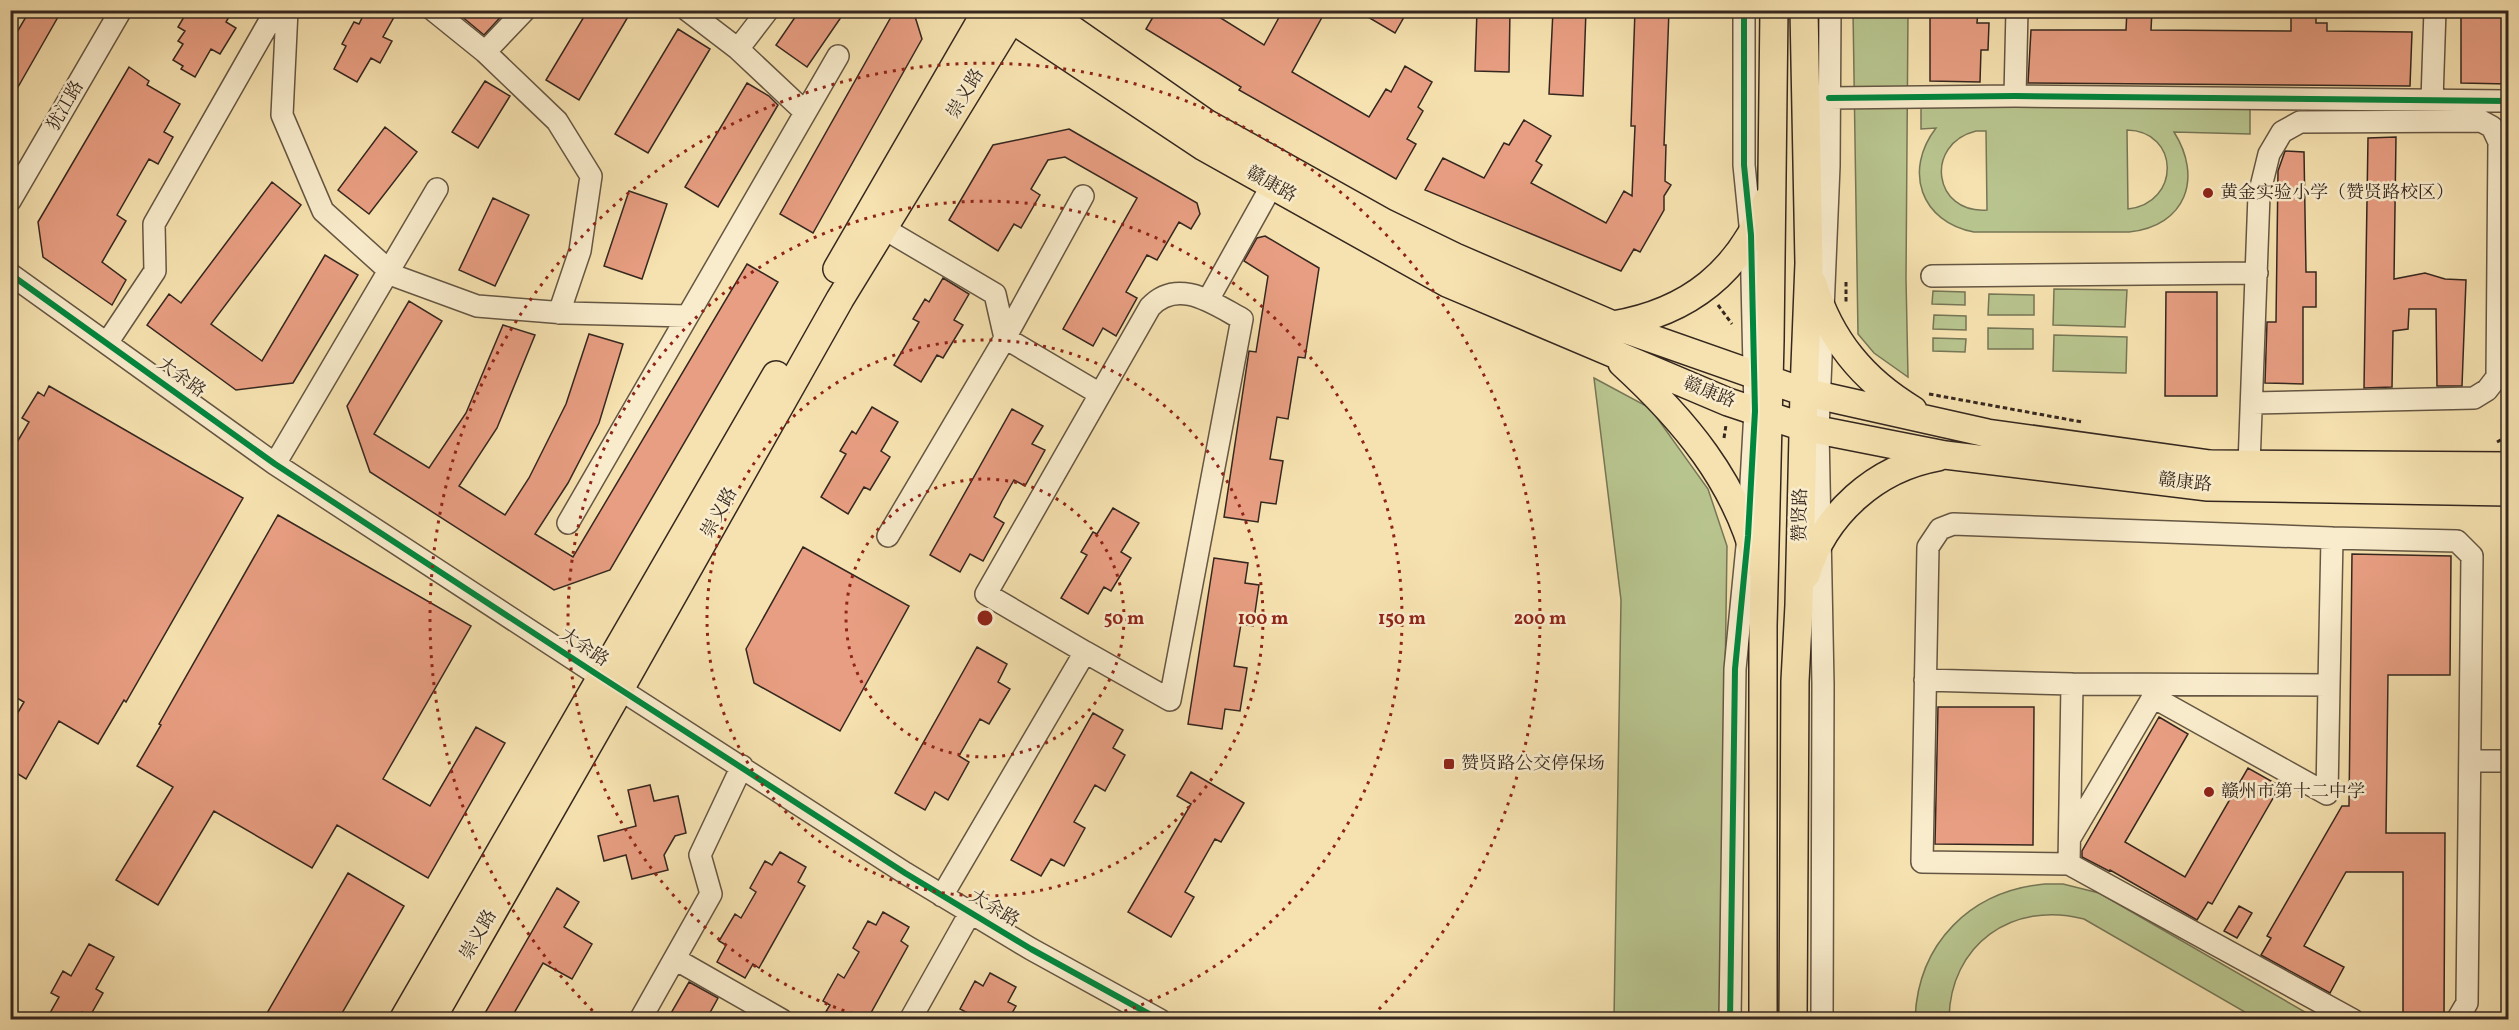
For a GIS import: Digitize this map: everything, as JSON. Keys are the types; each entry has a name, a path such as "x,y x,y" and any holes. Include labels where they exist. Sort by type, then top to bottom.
{"main road":[{"name":"赣康路","path":"1044,10 1206,123 1385,223 1455,257 1613,325 1762,379 1811,394 1987,432 2210,464 2508,466"},
{"name":"赞贤路","path":"1762,1020 1761,413 1773,178 1774,10"},
{"name":"赞贤路","path":"1793,1020 1795,681 1811,394 1804,10"},
{"name":"赣康路","path":"1003,13 1204,147 1447,283 1728,402 1761,413 1810,428 1945,456 2208,487 2508,492"},
{"name":"崇义路","path":"403,1020 611,683 884,228 1003,13"},
{"name":"崇义路","path":"430,1020 611,683 1003,13"},
{"path":"1613,325 1656,315 1695,295 1728,267 1751,235 1770,198 1773,178"},
{"path":"1809,263 1834,308 1838,342 1850,358 1879,388 1913,410 1950,424"},
{"path":"1610,352 1670,408 1702,448 1732,497 1748,536 1761,579 1763,626"},
{"path":"1799,605 1809,566 1820,541 1839,513 1869,486 1905,466 1945,456"}],"street":[{"name":"犹江路","path":"10,201 121,10"},
{"path":"107,343 155,271 154,224 276,10"},
{"path":"287,10 282,115 323,211 395,276 477,306 560,313 687,316"},
{"path":"433,10 485,52 557,121 591,176 580,251 560,313"},
{"path":"485,52 525,10"},
{"path":"687,10 738,49 805,112"},
{"path":"738,49 768,10"},
{"path":"1744,10 1744,165 1762,379"},
{"path":"1811,394 1834,308 1829,166 1830,10"},
{"path":"2015,96 2017,10"},
{"path":"2432,100 2435,10"},
{"path":"568,523 838,56"},
{"path":"1829,98 2015,96 2508,101"},
{"path":"2250,465 2259,195 2269,154 2282,132 2300,122 2481,121 2492,127 2499,142 2503,212 2497,377 2487,390 2474,399 2253,403"},
{"path":"1208,300 1272,185"},
{"path":"275,464 437,189"},
{"path":"888,536 1005,338 1083,196"},
{"path":"884,228 995,294 1005,338 1101,394"},
{"path":"1932,276 2257,273"},
{"name":"大余路","path":"10,274 275,464 611,683 942,896 1158,1019"},
{"path":"1179,293 1196,295 1208,300 1242,319 1170,700 986,594 1156,301 1179,293"},
{"path":"1730,1020 1735,669 1761,413"},
{"path":"1810,428 1820,541 1823,684 1822,1020"},
{"path":"2353,1020 2069,864 1922,862 1928,547 1940,529 1953,524 2457,541 2472,556 2467,1002 2457,1020"},
{"path":"2154,691 2327,794 2332,538"},
{"path":"942,896 1085,652"},
{"path":"1925,680 2072,684 2154,691 2329,685"},
{"path":"2069,864 2072,684"},
{"path":"2070,838 2154,691"},
{"path":"2470,761 2508,761"},
{"path":"640,1020 711,894 700,855 742,766"},
{"path":"910,1020 970,913"},
{"path":"675,959 782,1020"}],"path":[{"path":"1834,308 1845,272"},
{"path":"1928,393 2092,423"},
{"path":"2491,445 2508,436"}],"green space":[{"path":"1853,11 1908,11 1906,278 1908,377 1874,353 1858,334"},
{"path":"1921,106 2250,109 2250,134 2174,132 2183,149 2187,166 2188,182 2184,197 2176,210 2164,220 2148,228 2129,232 1974,232 1956,226 1941,218 1930,206 1923,192 1920,177 1921,161 1926,144 1936,128 1921,129","holes":["2127,130 2144,133 2157,142 2165,154 2167,168 2165,182 2158,194 2145,204 2128,209","1976,131 1986,131 1987,210 1969,208 1955,201 1946,190 1942,177 1942,163 1948,149 1959,138"]},
{"path":"2054,289 2127,290 2125,327 2053,325"},
{"path":"1933,291 1965,292 1965,305 1932,304"},
{"path":"1989,294 2034,295 2034,315 1988,315"},
{"path":"1934,315 1966,316 1966,330 1933,329"},
{"path":"1988,328 2033,329 2033,349 1988,349"},
{"path":"2054,335 2127,337 2126,373 2053,371"},
{"path":"1933,338 1966,339 1965,352 1933,351"},
{"path":"1594,378 1650,408 1708,489 1727,546 1720,1019 1614,1019 1621,600"},
{"path":"2045,884 2063,884 2099,893 2317,1019 2257,1019 2084,919 2058,915 2033,916 2010,923 1990,934 1973,950 1960,969 1952,993 1949,1019 1915,1019 1918,992 1926,967 1938,945 1953,926 1972,910 1993,897"}],"building":[{"path":"30,10 62,10 10,101 10,44"},
{"path":"188,10 233,10 226,22 236,28 220,54 211,49 195,77 181,69 183,66 173,60 183,44 178,41 185,31 178,27"},
{"path":"366,10 398,10 383,37 392,41 380,63 371,58 357,82 334,69 346,46 342,44 354,22 359,24"},
{"path":"454,10 507,10 484,35"},
{"path":"588,10 632,10 579,100 546,80"},
{"path":"800,10 846,10 807,67 776,45"},
{"path":"895,10 913,10 922,39 813,233 780,214"},
{"path":"1157,10 1208,10 1264,45 1283,10 1326,10 1292,72 1369,117 1386,89 1391,92 1405,66 1432,82 1418,107 1423,111 1407,139 1416,144 1396,179 1239,90 1241,87 1146,29"},
{"path":"1356,10 1408,10 1395,33"},
{"path":"1477,10 1510,10 1509,72 1475,71"},
{"path":"1553,10 1586,10 1583,96 1549,94"},
{"path":"1635,10 1669,10 1664,145 1666,145 1665,181 1671,185 1664,196 1664,210 1640,252 1634,249 1621,271 1425,190 1443,158 1484,178 1504,143 1509,145 1524,120 1551,136 1536,161 1542,165 1531,183 1606,223 1624,191 1632,196 1635,126 1631,126"},
{"path":"1930,10 1978,10 1977,23 1989,23 1988,50 1981,50 1980,82 1930,81"},
{"path":"2127,10 2152,10 2151,30 2291,31 2291,10 2316,10 2316,23 2327,23 2327,31 2412,32 2410,86 2028,83 2031,30 2126,30"},
{"path":"2461,10 2508,10 2508,84 2461,83"},
{"path":"678,29 710,49 648,153 615,134"},
{"path":"129,67 149,81 147,85 180,104 164,132 173,137 158,164 149,159 117,215 126,221 102,262 126,280 112,305 43,257 38,222"},
{"path":"485,81 510,96 478,148 452,132"},
{"path":"747,83 769,96 778,105 718,207 685,187"},
{"path":"385,127 417,152 369,214 338,190"},
{"path":"1069,129 1197,203 1200,214 1191,229 1179,222 1157,260 1147,255 1126,292 1137,298 1116,336 1103,328 1093,346 1063,329 1137,198 1065,157 1048,160 1031,189 1040,195 1021,228 1014,224 998,251 949,220 993,145"},
{"path":"2396,137 2394,279 2425,273 2445,279 2466,280 2462,386 2437,386 2436,309 2409,309 2408,329 2393,331 2392,387 2364,388 2368,138"},
{"path":"2285,151 2304,152 2306,272 2316,272 2316,307 2303,307 2303,384 2265,383 2267,322 2276,322 2278,171"},
{"path":"272,182 301,205 211,324 262,361 325,255 358,275 293,383 236,390 147,325 169,294 181,303"},
{"path":"629,191 667,204 642,279 604,266"},
{"path":"493,198 529,215 495,286 459,270"},
{"path":"1265,236 1319,268 1305,358 1298,357 1288,419 1277,417 1270,459 1283,461 1276,504 1261,502 1258,522 1224,517 1249,351 1256,352 1268,276 1244,261 1257,238"},
{"path":"747,264 778,282 610,570 554,590 370,472 347,406 409,301 442,321 374,434 429,468 466,413 503,325 535,335 497,428 459,486 505,515 529,478 566,404 589,334 623,344 599,423 568,483 535,534 573,557"},
{"path":"943,278 969,294 954,320 963,325 943,358 937,355 921,382 894,365 919,322 913,319 925,299 929,302"},
{"path":"2166,292 2217,292 2217,396 2165,396"},
{"path":"49,386 243,498 126,702 124,700 98,744 59,721 26,779 10,769 10,726 24,702 10,694 10,454 29,422 22,418 38,392 44,396"},
{"path":"872,407 898,422 881,451 890,457 870,490 864,487 848,514 821,497 846,454 840,451 852,431 856,434"},
{"path":"1012,409 1043,426 1032,444 1045,450 1025,486 1014,480 1002,501 994,517 1004,523 983,561 970,554 960,572 930,555"},
{"path":"1113,508 1139,523 1121,552 1131,558 1111,591 1104,587 1088,614 1061,598 1087,555 1081,552 1093,532 1097,534"},
{"path":"278,515 471,626 383,779 430,806 476,727 505,743 428,878 337,825 312,868 214,811 158,905 116,880 173,787 137,766"},
{"path":"803,547 909,606 840,731 754,683 746,649"},
{"path":"2352,554 2451,556 2450,675 2388,675 2386,833 2445,833 2444,1017 2403,1016 2403,872 2346,872 2304,946 2344,967 2330,993 2261,955 2271,938 2267,936 2342,806 2349,806"},
{"path":"1214,558 1248,563 1245,583 1259,585 1253,626 1241,624 1234,666 1247,668 1240,711 1225,709 1222,729 1188,724"},
{"path":"977,647 1007,664 998,682 1010,689 989,724 980,719 959,756 969,762 948,800 935,792 925,810 895,793"},
{"path":"1938,707 2034,707 2033,845 1935,844"},
{"path":"1093,713 1123,730 1113,748 1125,755 1105,791 1095,785 1074,822 1085,828 1064,866 1051,859 1041,876 1011,860"},
{"path":"2159,717 2188,734 2125,842 2185,877 2248,768 2280,786 2212,904 2208,902 2197,920 2110,870 2082,857 2082,851"},
{"path":"1191,772 1244,803 1221,842 1215,839 1185,892 1194,897 1171,937 1128,912 1191,804 1177,796"},
{"path":"650,785 654,801 678,796 686,833 675,836 664,855 668,870 632,879 626,855 604,861 598,836 636,826 628,790"},
{"path":"780,852 806,867 798,882 805,886 759,968 753,964 745,978 717,962 726,945 719,941 735,914 741,918 756,892 750,888 765,861 772,865"},
{"path":"348,873 404,906 338,1020 263,1020"},
{"path":"557,888 579,902 564,927 592,944 572,979 543,963 510,1020 481,1020"},
{"path":"2239,906 2252,913 2237,938 2224,931"},
{"path":"883,912 909,927 901,941 908,946 867,1020 821,1020 830,1005 823,1001 838,974 844,978 859,952 853,948 868,921 876,925"},
{"path":"89,944 114,957 96,989 103,993 90,1016 82,1012 78,1020 46,1020 59,997 51,993 63,971 71,976"},
{"path":"990,973 1016,987 1008,1002 1016,1006 1008,1020 962,1020 966,1012 960,1009 975,981 983,986"},
{"path":"689,982 718,998 706,1020 667,1020"}],"cycle path":[{"path":"1730,1020 1735,669 1748,536 1755,411 1751,235 1744,165 1744,10"},
{"path":"1829,98 2015,96 2508,101"},
{"path":"10,274 275,464 601,677 905,873 1031,949 1160,1020"}],"place":[{"name":"黄金实验小学（赞贤路校区）","path":"2208,193"},
{"name":"赞贤路公交停保场","path":"1449,764"},
{"name":"赣州市第十二中学","path":"2209,792"}]}
